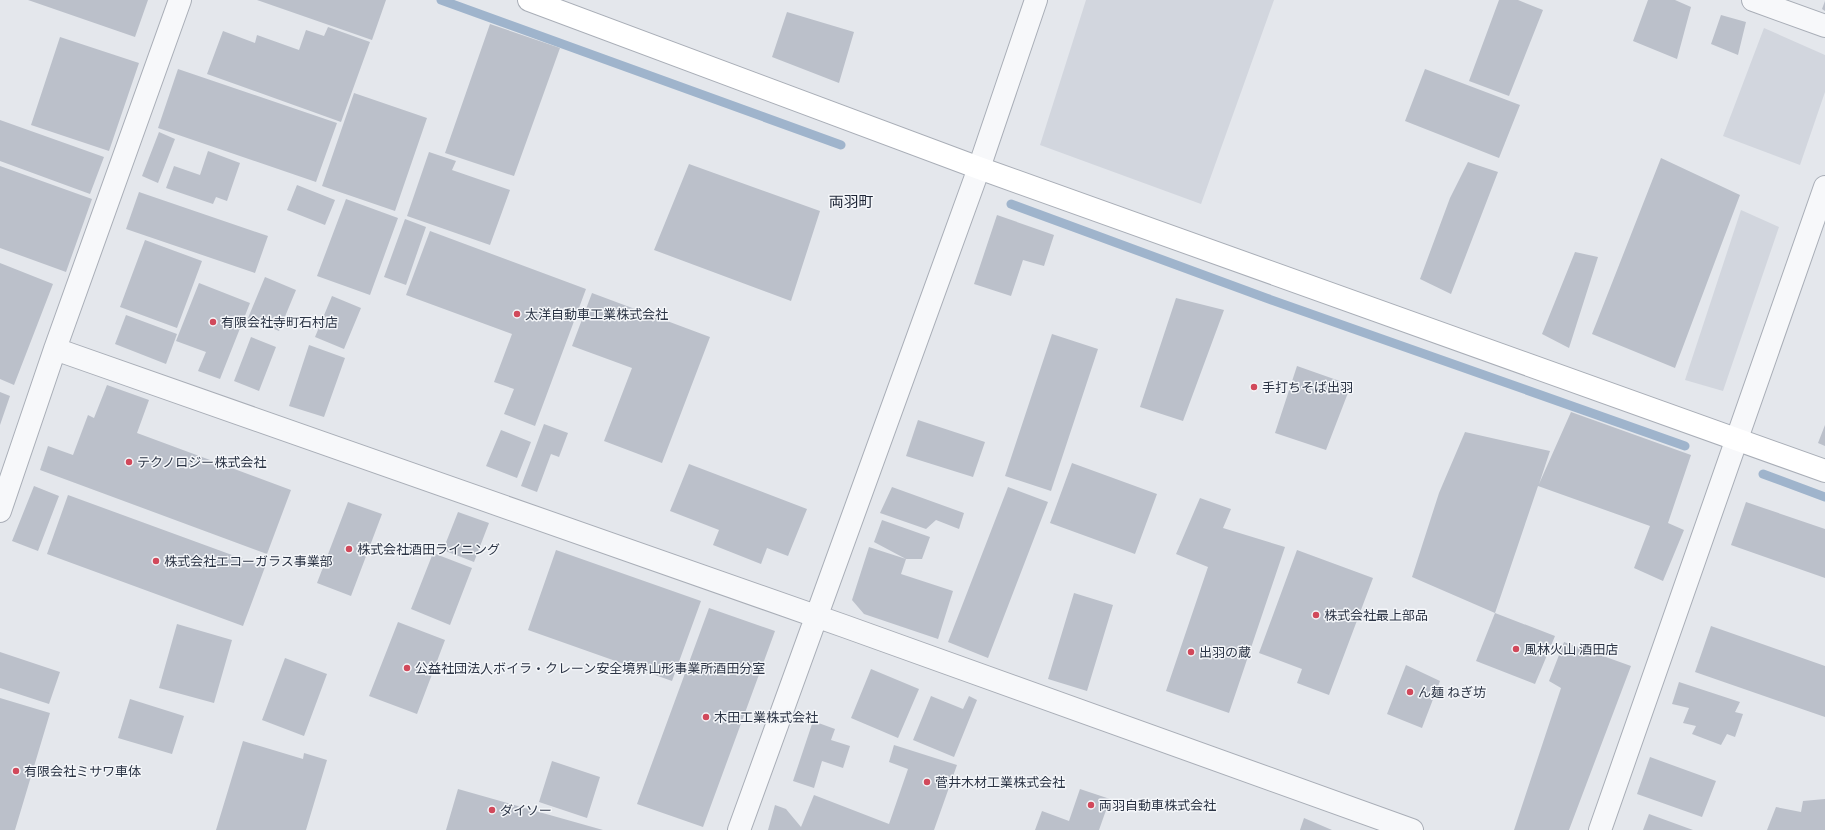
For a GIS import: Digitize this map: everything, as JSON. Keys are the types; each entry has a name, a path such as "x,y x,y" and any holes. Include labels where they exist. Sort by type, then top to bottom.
{"street":[{"path":"0,510 55,349 180,0"},
{"path":"529,0 979,168 1825,471"},
{"path":"739,830 979,168 1036,0"},
{"path":"1753,0 1825,26"},
{"path":"1600,830 1825,187"},
{"path":"55,349 816,617 1412,830"}],"shaded area":[{"path":"1086,0 1274,0 1201,204 1040,145"},
{"path":"1764,28 1825,55 1825,92 1800,165 1723,136"},
{"path":"1741,210 1779,227 1723,391 1685,380"}],"building":[{"path":"28,0 148,0 135,37"},
{"path":"257,0 386,0 372,40"},
{"path":"1499,0 1518,0 1543,10 1509,96 1469,81"},
{"path":"1648,0 1675,0 1691,7 1677,59 1633,41"},
{"path":"1825,1 1825,11 1822,9"},
{"path":"787,12 854,32 839,83 772,57"},
{"path":"1721,15 1746,22 1738,55 1711,44"},
{"path":"490,24 560,48 514,176 445,153"},
{"path":"328,27 370,42 341,122 207,74 223,31 255,43 257,35 299,50 306,30 324,36"},
{"path":"60,37 139,63 109,151 31,125"},
{"path":"178,69 337,123 316,182 158,128"},
{"path":"1425,69 1520,105 1499,158 1405,121"},
{"path":"354,93 427,118 395,211 322,186"},
{"path":"0,120 104,157 90,194 0,161"},
{"path":"159,132 175,139 158,183 142,176"},
{"path":"208,151 240,163 227,201 216,197 213,204 166,188 174,166 200,175"},
{"path":"429,152 456,161 452,170 510,190 490,245 407,216"},
{"path":"1661,158 1740,195 1675,368 1592,334"},
{"path":"1468,162 1498,172 1451,294 1420,279 1450,198"},
{"path":"689,164 820,211 791,301 654,250"},
{"path":"0,166 92,199 66,272 0,248"},
{"path":"297,185 335,200 325,225 287,210"},
{"path":"139,192 268,236 255,273 126,229"},
{"path":"346,199 398,218 370,295 317,276"},
{"path":"997,215 1054,235 1044,266 1023,260 1011,296 974,284"},
{"path":"405,219 426,227 406,285 384,277"},
{"name":"太洋自動車工業株式会社","path":"430,231 586,289 535,426 504,414 514,389 494,382 512,334 406,295"},
{"path":"145,240 202,261 177,328 120,307"},
{"path":"1575,252 1598,257 1569,348 1542,334"},
{"path":"0,263 53,284 14,385 0,379"},
{"path":"265,277 296,290 279,331 248,318"},
{"name":"有限会社寺町石村店","path":"199,283 250,303 220,379 198,371 206,352 176,341"},
{"path":"592,293 710,337 662,463 604,441 632,368 572,346"},
{"path":"332,296 361,308 344,349 315,337"},
{"path":"1176,298 1224,310 1183,421 1140,407"},
{"path":"126,315 177,334 166,364 115,344"},
{"path":"1052,334 1098,349 1051,491 1005,476"},
{"path":"251,337 276,347 259,391 234,381"},
{"path":"309,345 345,358 324,417 289,406"},
{"path":"1297,366 1351,385 1326,450 1275,433"},
{"name":"テクノロジー株式会社","path":"107,385 149,400 137,433 291,490 267,554 40,470 48,446 73,455 88,415 94,418"},
{"path":"0,392 10,396 0,425"},
{"path":"1571,412 1691,455 1668,523 1684,530 1663,581 1634,568 1650,526 1538,486 1495,613 1412,577 1439,493 1465,432 1550,451 1539,484"},
{"path":"918,420 985,442 973,477 906,456"},
{"path":"544,424 568,433 559,457 551,454 537,492 521,486"},
{"path":"1825,425 1825,446 1818,443"},
{"path":"501,430 531,442 517,478 486,466"},
{"path":"1072,463 1157,494 1135,554 1050,523"},
{"path":"689,464 807,509 788,556 767,548 761,564 713,545 719,530 670,511"},
{"path":"34,486 59,496 38,551 12,541"},
{"path":"892,487 964,513 959,529 936,520 926,529 880,513"},
{"path":"1008,487 1048,502 988,658 948,642"},
{"name":"株式会社エコーガラス事業部","path":"68,495 265,567 243,626 47,554"},
{"path":"1200,498 1231,509 1223,528 1285,547 1229,713 1166,691 1208,567 1176,554"},
{"name":"株式会社酒田ライニング","path":"348,502 382,514 351,596 317,583"},
{"path":"1746,502 1825,529 1825,578 1731,545"},
{"path":"458,512 489,523 474,562 443,550"},
{"path":"882,520 930,537 922,559 906,559 874,542"},
{"path":"869,547 906,559 901,574 953,591 938,639 864,614 852,600"},
{"path":"556,550 701,601 672,681 528,630"},
{"name":"株式会社最上部品","path":"1297,550 1373,578 1329,695 1297,683 1302,669 1259,653"},
{"path":"433,553 472,568 450,625 411,609"},
{"path":"1074,593 1113,605 1087,691 1048,679"},
{"name":"木田工業株式会社","path":"709,608 775,631 703,827 637,804"},
{"name":"風林火山 酒田店","path":"1495,613 1555,636 1535,684 1476,661"},
{"name":"公益社団法人ボイラ・クレーン安全境界山形事業所酒田分室","path":"398,622 445,640 417,714 369,696"},
{"path":"177,624 232,640 214,703 159,688"},
{"path":"1711,626 1825,666 1825,717 1695,672"},
{"path":"1564,642 1631,666 1569,830 1514,830 1561,688 1549,681"},
{"path":"0,652 60,672 49,704 0,688"},
{"path":"285,658 327,674 304,736 262,720"},
{"path":"1406,665 1440,681 1422,728 1387,714"},
{"path":"871,669 919,689 898,738 851,718"},
{"path":"1679,682 1740,702 1735,712 1743,714 1735,737 1727,734 1721,745 1692,734 1696,726 1683,723 1689,708 1672,704"},
{"path":"931,696 963,709 969,696 977,700 954,757 913,740"},
{"name":"有限会社ミサワ車体","path":"0,698 50,713 15,830 0,830"},
{"path":"130,699 184,716 172,754 118,738"},
{"path":"813,721 835,729 831,740 850,746 843,768 822,761 814,788 793,781"},
{"path":"243,741 303,759 304,753 327,760 306,830 216,830"},
{"name":"菅井木材工業株式会社","path":"894,745 957,765 934,830 768,830 775,805 786,809 801,827 814,795 889,824 908,769 889,762"},
{"path":"1650,757 1716,781 1702,817 1637,794"},
{"path":"552,761 600,777 587,818 539,802"},
{"name":"ダイソー","path":"458,789 603,830 446,830"},
{"name":"両羽自動車株式会社","path":"1080,789 1110,799 1099,830 1035,830 1042,811 1069,821"},
{"path":"1825,799 1825,830 1767,830 1776,807 1801,812 1803,801"},
{"path":"1649,814 1693,830 1643,830"},
{"path":"1304,818 1332,830 1300,830"}],"waterway":[{"path":"441,0 841,145"},
{"path":"1011,204 1266,298 1685,446"},
{"path":"1763,474 1825,497"}],"place":[{"name":"太洋自動車工業株式会社","path":"517,314"},
{"name":"有限会社寺町石村店","path":"213,322"},
{"name":"手打ちそば出羽","path":"1254,387"},
{"name":"テクノロジー株式会社","path":"129,462"},
{"name":"株式会社酒田ライニング","path":"349,549"},
{"name":"株式会社エコーガラス事業部","path":"156,561"},
{"name":"株式会社最上部品","path":"1316,615"},
{"name":"風林火山 酒田店","path":"1516,649"},
{"name":"出羽の蔵","path":"1191,652"},
{"name":"公益社団法人ボイラ・クレーン安全境界山形事業所酒田分室","path":"407,668"},
{"name":"ん麺 ねぎ坊","path":"1410,692"},
{"name":"木田工業株式会社","path":"706,717"},
{"name":"有限会社ミサワ車体","path":"16,771"},
{"name":"菅井木材工業株式会社","path":"927,782"},
{"name":"両羽自動車株式会社","path":"1091,805"},
{"name":"ダイソー","path":"492,810"}],"district":[{"name":"両羽町","path":"851,202"}]}
